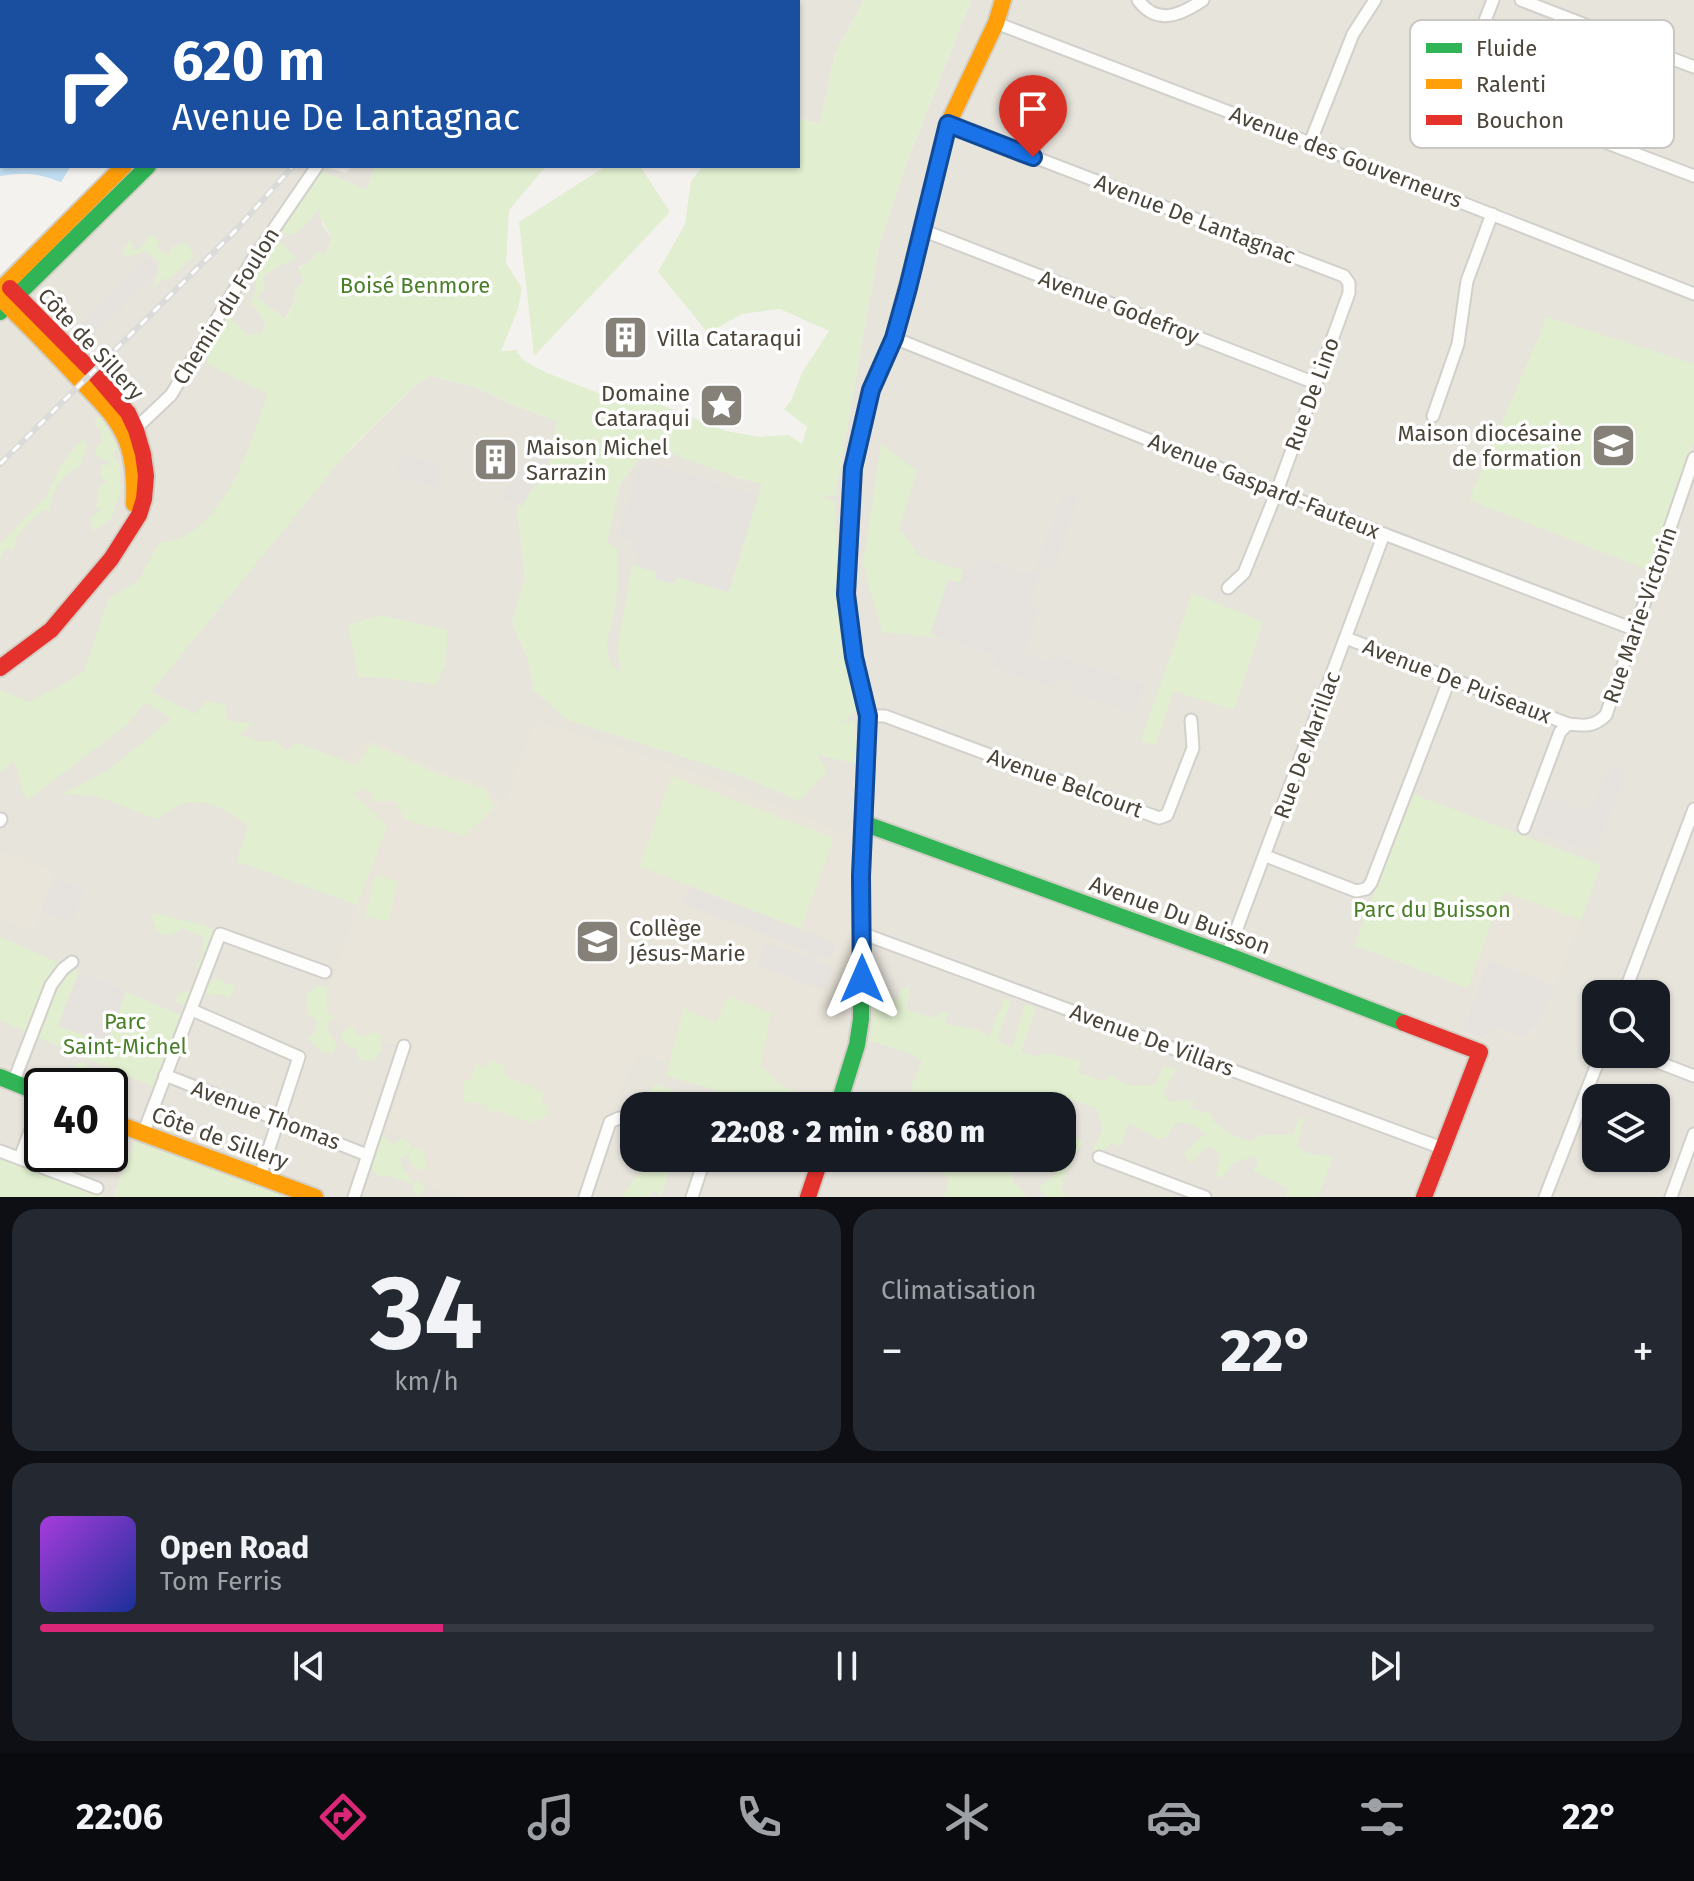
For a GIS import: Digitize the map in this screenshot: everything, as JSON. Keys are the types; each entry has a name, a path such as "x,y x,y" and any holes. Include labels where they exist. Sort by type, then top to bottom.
{"street":[{"path":"842,1092 857,1045 861,1019 863,823 868,716 854,657 846,594 853,468 871,390 894,338 948,124 996,23 1003,0"},
{"path":"1138,0 1144,8 1166,17 1183,13 1203,0"},
{"path":"1310,143 1353,34 1375,0"},
{"path":"1485,20 1493,0"},
{"path":"1521,0 1573,20"},
{"name":"Avenue des Gouverneurs","path":"996,23 1694,294"},
{"path":"1674,59 1694,67"},
{"name":"Avenue De Lantagnac","path":"948,124 1344,276 1349,283"},
{"path":"1620,148 1694,176"},
{"path":"5,298 122,168"},
{"path":"5,298 146,168"},
{"name":"Chemin du Foulon","path":"130,433 171,395 252,261 316,168"},
{"path":"1433,416 1458,344 1467,281 1492,214"},
{"name":"Avenue Godefroy","path":"922,230 1315,383"},
{"name":"Rue De Lino","path":"1228,588 1244,573 1277,491 1349,293 1349,283"},
{"name":"Côte de Sillery","path":"0,668 51,630 111,559 130,529 134,500 128,413 106,386 5,298"},
{"name":"Avenue Gaspard-Fauteux","path":"894,338 1384,534 1636,630"},
{"name":"Rue Marie-Victorin","path":"1568,724 1588,727 1606,715 1694,458"},
{"name":"Rue De Marillac","path":"1227,955 1384,534"},
{"name":"Avenue De Puiseaux","path":"1346,638 1568,724"},
{"path":"1266,856 1356,891 1366,889 1371,883 1450,678"},
{"name":"Avenue Belcourt","path":"868,716 885,716 1159,818 1167,815 1193,748 1191,720"},
{"path":"1524,828 1560,732 1568,724"},
{"path":"1629,980 1694,809"},
{"name":"Avenue Du Buisson","path":"863,823 1227,955 1480,1052 1442,1148"},
{"name":"Avenue De Villars","path":"861,933 1442,1148"},
{"path":"143,1134 220,934 325,972"},
{"path":"7,1080 31,1034 51,985 72,962"},
{"path":"192,1010 299,1057 260,1176"},
{"path":"354,1197 404,1046"},
{"path":"1670,1067 1694,1076"},
{"path":"1545,1197 1596,1068"},
{"name":"Avenue Thomas","path":"165,1075 367,1155"},
{"path":"585,1197 610,1122 620,1118"},
{"name":"Côte de Sillery","path":"128,1128 315,1197"},
{"path":"1671,1197 1694,1134"},
{"path":"20,1158 24,1147"},
{"path":"1424,1197 1442,1148"},
{"path":"0,1151 97,1188"},
{"path":"1099,1157 1205,1197"},
{"path":"692,1197 700,1172"},
{"path":"813,1195 818,1172"}],"shaded area":[{"path":"800,0 864,0 835,54 820,124 800,119"},
{"path":"971,0 1694,0 1694,1197 324,1197 139,1131 128,1159 128,1068 24,1068 24,1172 123,1172 113,1197 0,1197 0,314 146,168 330,168 345,173 351,168 376,168 367,190 321,171 312,189 297,204 322,207 322,224 332,238 326,255 317,253 298,268 304,282 296,290 294,303 285,319 257,298 264,290 264,275 279,266 278,239 257,280 252,303 266,322 262,333 248,336 341,459 413,387 430,376 475,387 557,421 548,473 517,505 525,579 512,623 528,659 534,691 764,785 641,703 609,661 606,642 615,608 617,549 606,542 620,484 654,439 738,478 807,494 835,496 879,246 905,167"},
{"path":"146,258 159,270 94,337 81,325"},
{"path":"534,447 551,456 522,506 502,498"},
{"path":"403,452 443,468 437,487 395,475"},
{"path":"647,462 758,496 728,592 677,577 674,584 655,579 657,572 639,567 630,540 618,537 637,472"},
{"path":"1064,493 1078,497 1054,569 1043,566 1029,604 1039,608 1026,648 1018,646 1018,650 1049,662 1052,654 1144,685 1135,713 1072,693 1074,683 1058,678 1054,688 993,667 996,656 930,634 948,580 960,583 965,570 980,557 1025,574 1034,571"},
{"name":"Collège Jésus-Marie","path":"536,721 695,772 851,836 852,963 847,1038 832,1092 722,1092 656,1059 638,1054 603,1124 581,1197 460,1197 405,1177 418,1143 385,1131 402,1081 392,1078 402,1048 346,1028 323,1010 387,825 336,781 351,753 372,739 441,771 489,786 504,808"},
{"path":"1609,766 1628,772 1599,842 1588,851 1535,832 1546,796 1591,812"},
{"path":"1524,836 1601,865 1532,1046 1497,1033 1479,1041 1459,1033 1477,986 1472,978"},
{"path":"0,851 56,872 34,931 0,919"},
{"path":"53,878 84,889 72,922 41,911"},
{"path":"690,887 837,943 830,960 817,955 815,960 834,968 825,991 757,965 766,942 807,957 809,952 683,904"},
{"path":"1489,960 1555,986 1538,1025 1524,1037 1497,1028 1482,1038 1462,1030"},
{"path":"79,971 126,991 107,1043 58,1026"}],"green space":[{"name":"Boisé Benmore","path":"864,0 971,0 905,167 879,246 835,496 819,495 835,502 842,646 857,710 841,723 855,720 858,764 817,755 827,771 799,801 742,776 568,720 534,691 528,659 512,623 525,579 517,505 548,473 557,421 475,387 430,376 413,387 350,449 151,692 196,714 206,701 225,704 227,720 253,724 239,734 262,742 274,740 286,751 296,743 357,765 371,744 440,775 485,789 495,807 465,835 405,820 395,801 370,802 373,795 363,788 352,792 388,825 357,905 236,861 248,827 220,808 203,803 186,803 157,819 96,796 62,794 107,771 171,719 145,702 128,724 26,801 14,761 0,772 0,690 30,702 84,672 109,598 138,581 159,543 180,538 200,525 227,493 246,455 268,395 206,363 216,326 226,314 248,335 262,333 266,322 251,303 256,286 252,269 278,239 296,259 264,275 264,290 257,298 286,319 296,290 304,282 298,269 317,252 326,255 332,238 319,216 320,208 297,234 281,234 297,204 312,189 321,171 367,190 376,168 544,168 509,210 506,263 522,288 518,309 501,351 516,350 523,360 547,373 601,394 661,405 726,431 760,437 789,435 802,444 807,427 784,409 791,401 803,371 829,331 780,309 742,314 708,333 658,272 685,224 691,181 701,168 800,168 800,119 820,124 835,54","holes":["654,439 665,451 762,484 729,591 676,577 674,583 656,579 657,572 632,565 617,650 621,675 607,651 616,601 617,571 617,549 607,542 620,484"]},
{"path":"603,168 641,168 670,212 534,356 519,222"},
{"path":"151,234 159,240 157,247 167,256 172,247 186,242 194,256 167,281 163,278 152,291 159,263 146,251 125,258 123,250 130,240 134,248 132,251 140,249"},
{"path":"1547,317 1694,364 1694,442 1651,571 1469,500"},
{"path":"101,416 117,447 113,455 120,465 121,491 111,519 94,532 90,518 103,507 96,508 98,488 107,482 100,476 102,464 111,466 94,450 102,442 101,432 93,421"},
{"path":"83,438 87,446 80,466 58,484 50,511 43,510 28,523 14,549 4,550 0,560 0,544 45,498 62,463"},
{"path":"881,444 917,471 899,528 919,556 964,571 940,638 882,632 863,564"},
{"path":"1192,593 1263,622 1234,710 1174,691 1156,745 1141,741"},
{"path":"379,615 447,630 446,664 436,685 358,677 348,625"},
{"path":"672,776 834,838 801,929 639,866"},
{"name":"Parc du Buisson","path":"1413,794 1601,865 1581,920 1503,892 1468,988 1354,945"},
{"path":"375,875 398,882 388,922 365,916"},
{"path":"155,913 203,925 218,933 203,970 195,968 202,956 203,937 182,928 171,936 158,932 151,917"},
{"name":"Parc Saint-Michel","path":"0,937 180,1015 167,1051 169,1055 166,1055 153,1087 128,1076 128,1068 109,1068 73,1052 71,1054 0,1020"},
{"path":"214,979 223,980 223,987 228,983 235,986 229,999 221,994 215,996 207,993 184,1006 175,1001 178,994 208,985"},
{"path":"319,985 327,987 327,1012 335,1018 327,1023 337,1045 332,1054 318,1049 308,1038 315,1032 317,1020 308,1015 306,995"},
{"path":"910,987 907,1010 935,1018 940,1013 948,1012 944,1024 976,1029 989,1037 1004,999 1011,1000 997,1041 1012,1048 1025,1004 1036,1008 1021,1052 1034,1056 1048,1053 1082,1061 1077,1072 1105,1082 1110,1074 1127,1085 1155,1085 1164,1066 1176,1069 1163,1094 1168,1101 1194,1100 1192,1109 1212,1114 1213,1122 1232,1135 1252,1142 1258,1135 1293,1135 1299,1118 1304,1118 1297,1146 1310,1154 1333,1157 1318,1197 1285,1197 1288,1188 1253,1171 1258,1163 1255,1155 1232,1164 1223,1177 1216,1177 1220,1153 1210,1146 1190,1163 1184,1153 1206,1133 1190,1123 1175,1123 1167,1137 1159,1139 1129,1123 1121,1147 1112,1143 1096,1158 1093,1149 1103,1128 1096,1108 1076,1101 1076,1092 910,1090 922,1061 909,1053 870,1041 872,992 897,1000 902,988"},
{"path":"728,996 771,1013 761,1065 778,1083 796,1092 723,1092 666,1076 684,1008 716,1023"},
{"path":"352,1024 359,1036 380,1032 382,1050 374,1060 359,1060 357,1048 351,1048 340,1039"},
{"path":"488,1061 503,1064 507,1077 545,1092 541,1102 551,1108 540,1122 535,1117 532,1124 497,1110 489,1113 487,1106 463,1102 464,1081 470,1080 476,1064 488,1069"},
{"path":"81,1062 87,1065 75,1068 74,1065"},
{"path":"654,1084 677,1092 651,1092"},
{"path":"139,1131 313,1197 113,1197 123,1172 128,1172 128,1159"},
{"path":"381,1135 395,1145 401,1138 412,1144 411,1151 414,1146 424,1151 427,1170 415,1169 408,1158 410,1153 401,1158 401,1165 414,1184 417,1180 425,1187 418,1195 412,1190 414,1185 391,1176 378,1177 368,1163 376,1158"},
{"path":"1076,1138 1083,1141 1076,1154"},
{"path":"0,1155 24,1164 24,1172 44,1172 104,1195 103,1197 0,1197"},
{"path":"643,1172 668,1172 660,1196 654,1190 648,1197 623,1197 635,1178"},
{"path":"943,1172 1011,1172 1026,1195 944,1197 949,1181"},
{"path":"1053,1172 1067,1172 1062,1191 1067,1197 1047,1197 1038,1189 1055,1174"}],"water":[{"path":"0,168 70,168 61,182 31,174 0,176"}],"railway":[{"path":"0,464 236,230 291,168"}],"traffic: fast":[{"path":"0,312 146,168"},
{"path":"842,1092 857,1045 861,1019 861,876 868,716 850,629"},
{"path":"863,823 1227,955 1404,1023"},
{"path":"0,1077 24,1087"}],"traffic: slow":[{"path":"915,258 948,124 996,23 1003,0"},
{"path":"0,290 122,168"},
{"path":"0,298 116,421 130,453 134,504"},
{"path":"128,1128 315,1197"}],"traffic: jam":[{"path":"850,629 846,594 853,468 871,390 894,338 915,258"},
{"path":"0,668 51,630 111,559 139,515 146,476 143,454 128,413 93,372 10,288"},
{"path":"1404,1023 1480,1052 1424,1197"},
{"path":"808,1197 816,1172"}],"place":[{"name":"Villa Cataraqui","path":"626,338"},
{"name":"Domaine Cataraqui","path":"721,406"},
{"name":"Maison diocésaine de formation","path":"1613,446"},
{"name":"Maison Michel Sarrazin","path":"495,460"},
{"name":"Collège Jésus-Marie","path":"598,941"}],"route":[{"path":"862,979 861,876 868,716 854,657 846,594 853,468 871,390 894,338 908,288 948,124 1033,157"}]}
